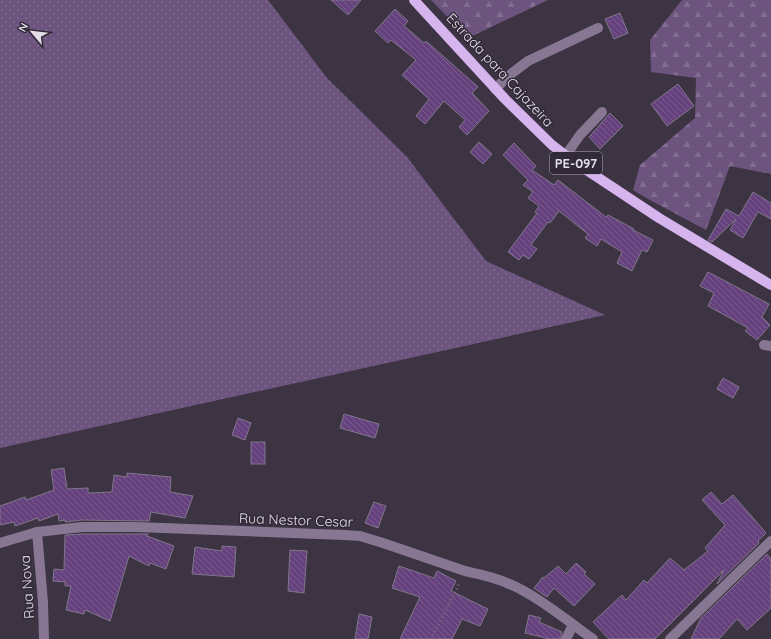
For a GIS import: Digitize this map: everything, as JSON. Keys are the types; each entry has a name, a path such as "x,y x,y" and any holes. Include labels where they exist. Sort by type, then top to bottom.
{"main road":[{"name":"Estrada para Cajazeira","path":"414,0 495,89 552,145 659,218 771,286"}],"street":[{"path":"495,89 528,61 598,28"},
{"path":"566,155 580,135 602,112"},
{"name":"Rua Nestor Cesar","path":"0,543 37,532 82,527 121,527 360,536 465,571 482,574 507,583 529,594 593,639"},
{"name":"Rua Nova","path":"37,532 43,602 44,639"},
{"path":"670,639 771,541"},
{"path":"566,639 573,625"}],"path":[{"path":"431,639 465,571"}],"green space":[{"path":"0,0 268,0 327,78 407,157 486,261 605,315 0,448"},
{"path":"431,0 548,0 468,38"},
{"path":"682,0 771,0 771,174 730,166 706,230 633,190 640,165 695,118 696,78 651,72 650,40"}],"building":[{"path":"331,0 361,0 348,15"},
{"path":"395,9 408,21 404,26 424,43 426,41 478,87 472,93 489,111 467,135 459,127 465,120 444,101 425,124 416,116 429,99 402,75 416,60 391,40 388,43 375,31"},
{"path":"620,13 628,33 614,39 605,19"},
{"path":"678,84 694,106 667,126 651,104"},
{"path":"610,113 623,126 600,149 589,137"},
{"path":"479,142 492,154 483,164 470,152"},
{"path":"514,143 536,166 532,170 554,185 558,180 606,217 608,215 653,240 647,252 642,250 632,271 617,263 622,252 601,239 597,246 585,238 588,234 559,211 550,223 548,222 531,245 537,249 529,259 523,255 519,260 508,252 537,213 535,212 539,206 528,198 533,192 523,185 528,180 503,155"},
{"path":"753,192 771,203 771,219 758,212 743,238 730,230 736,219 712,242 708,240 726,209 739,216"},
{"path":"708,272 769,304 762,317 770,325 757,340 745,331 748,328 708,306 714,293 700,286"},
{"path":"723,378 739,387 733,398 717,389"},
{"path":"344,414 379,424 375,438 340,428"},
{"path":"238,418 251,423 245,440 232,435"},
{"path":"251,442 265,442 265,464 251,464"},
{"path":"64,468 67,489 88,488 88,493 112,492 114,475 127,477 127,473 171,477 170,492 193,496 185,518 151,512 149,521 82,520 65,522 66,520 59,521 58,514 39,521 38,518 15,526 14,522 0,525 0,506 25,497 26,500 54,490 51,470"},
{"path":"711,492 722,504 733,495 766,533 758,541 759,543 717,584 724,570 655,639 609,639 593,622 622,595 626,600 644,580 647,583 670,558 684,570 708,551 705,548 725,525 702,500"},
{"path":"374,502 386,506 378,528 365,523"},
{"path":"148,534 147,536 174,546 166,569 150,563 149,566 129,556 110,621 85,610 84,614 66,610 71,586 65,586 65,582 53,581 54,569 64,570 65,535"},
{"path":"222,546 236,547 234,577 192,574 195,547 222,551"},
{"path":"290,550 307,551 304,593 288,591"},
{"path":"767,554 771,559 771,608 747,630 737,619 719,639 691,639 701,618"},
{"path":"576,563 586,572 584,574 595,584 574,606 554,588 547,597 534,588 543,577 544,578 558,566 566,574"},
{"path":"399,566 434,578 437,571 456,581 451,591 488,609 480,626 462,619 452,639 400,639 420,597 392,588"},
{"path":"359,614 372,617 368,639 355,639"},
{"path":"529,615 541,618 539,622 562,632 560,639 550,639 525,633"}]}
